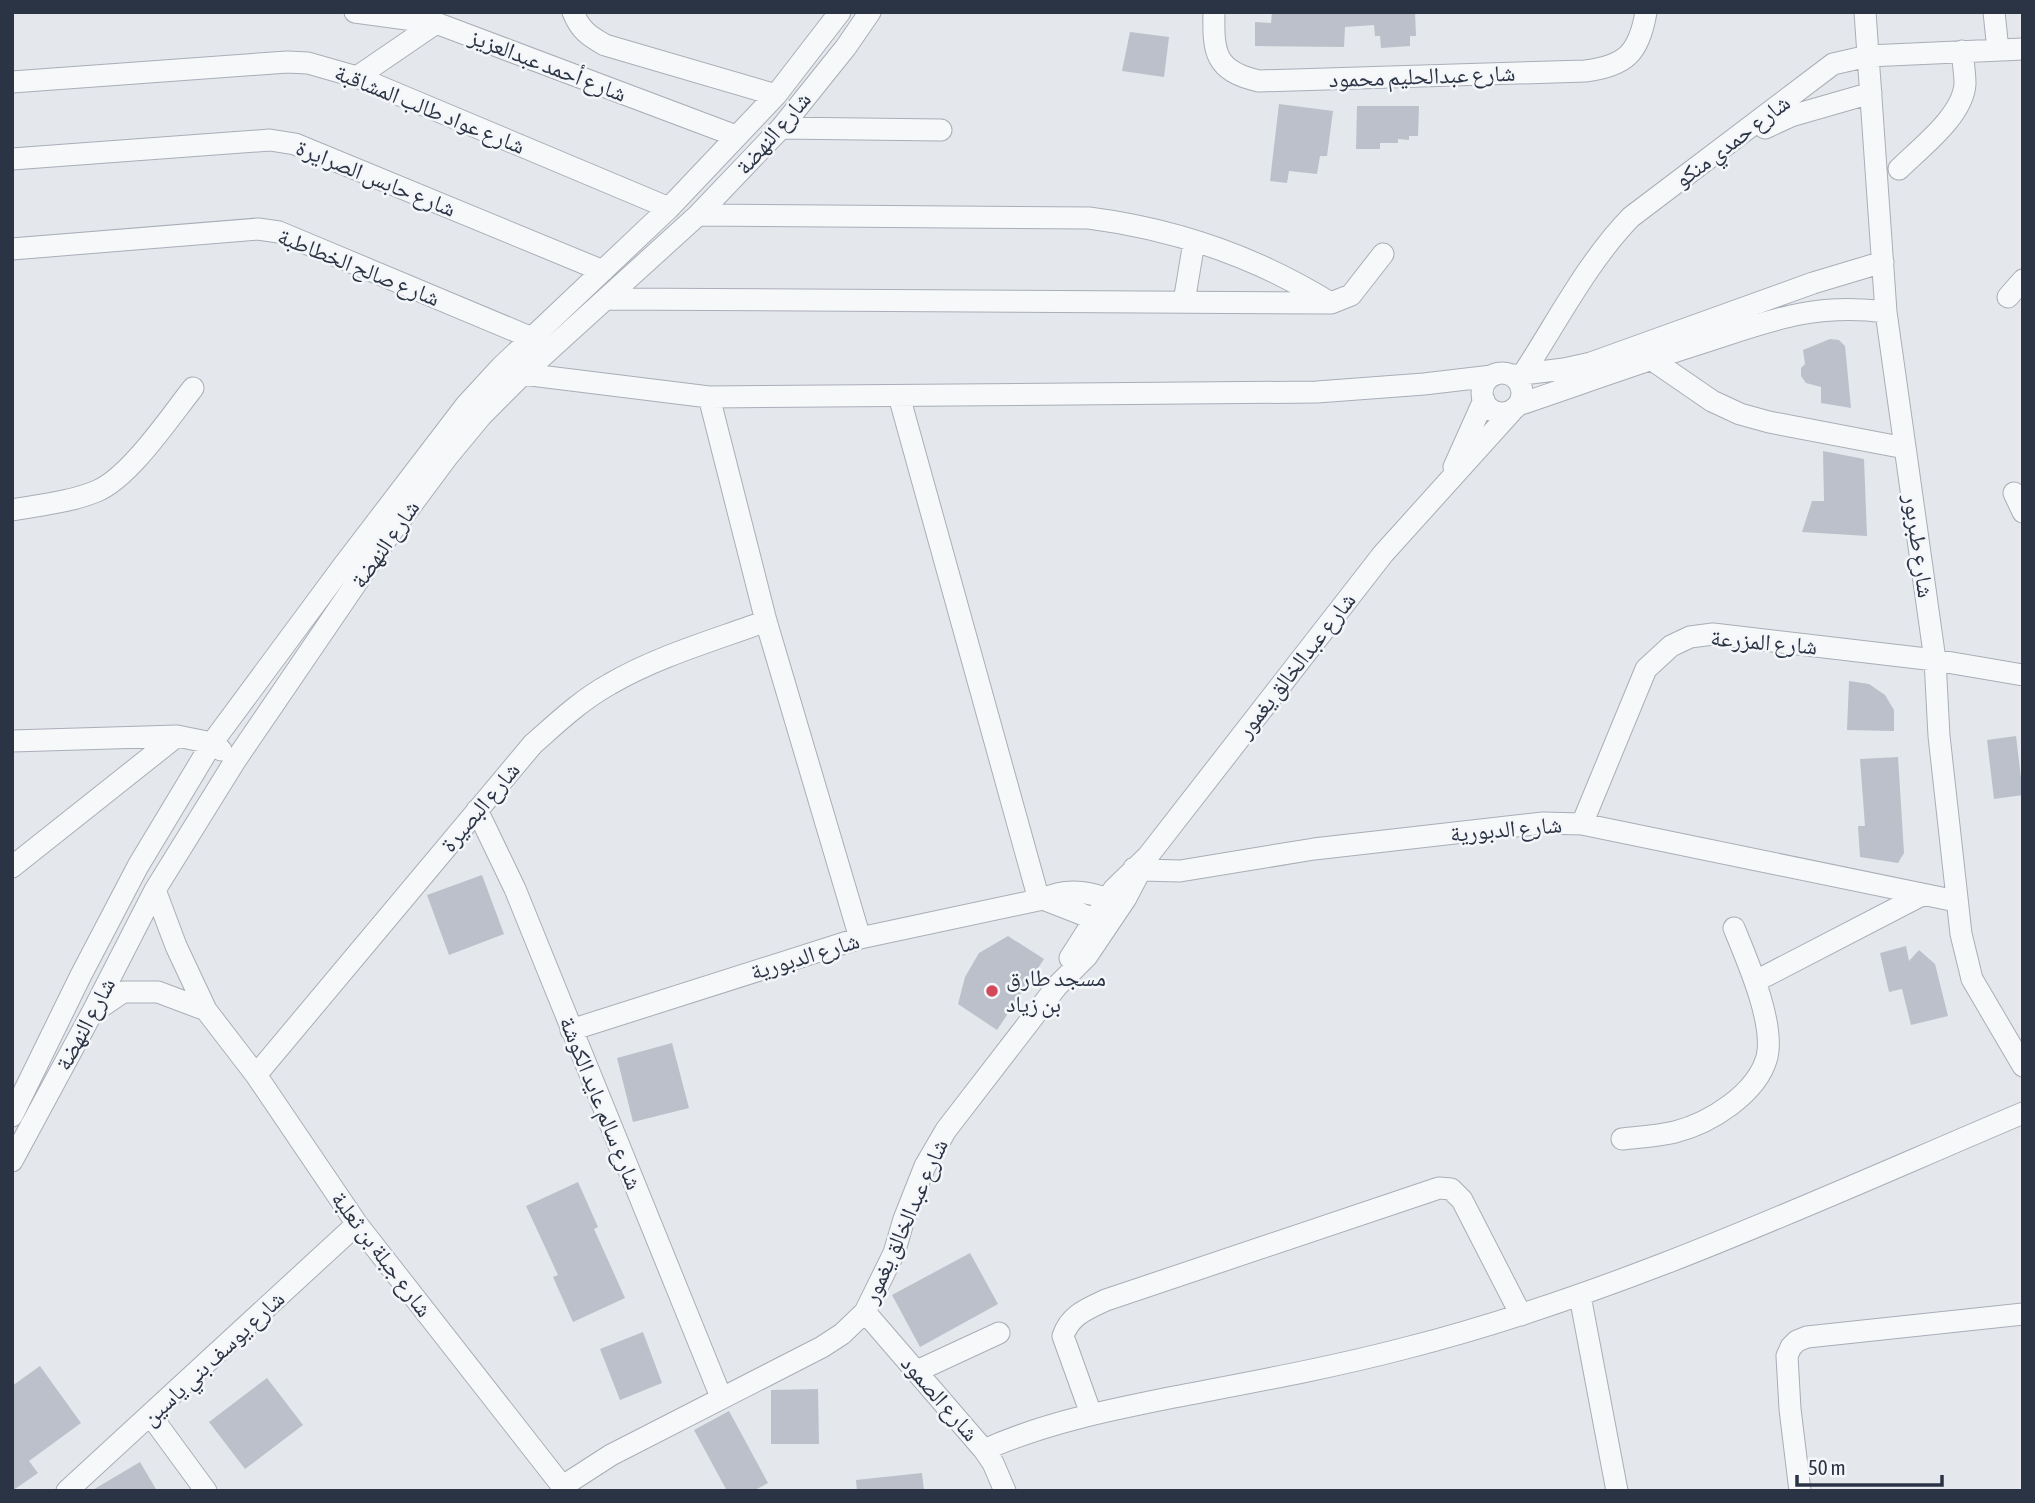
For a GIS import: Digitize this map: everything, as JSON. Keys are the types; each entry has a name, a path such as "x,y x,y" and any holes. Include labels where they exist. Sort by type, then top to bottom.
{"street":[{"name":"شارع أحمد عبدالعزيز","path":"355,12 436,23 736,136"},
{"path":"573,12 587,35 606,45 776,95"},
{"name":"شارع النهضة","path":"12,1116 138,866 212,743 446,431 492,377 669,208 776,95 840,12"},
{"name":"شارع النهضة","path":"12,1161 93,1012 155,890 235,761 387,538 448,456 482,415 523,374 698,215 781,128 846,47 870,12"},
{"name":"شارع عبدالحليم محمود","path":"1214,12 1214,47 1217,56 1227,67 1259,81 1585,71 1607,68 1621,62 1630,54 1646,12"},
{"name":"شارع طبربور","path":"1865,12 1886,312 1935,660 1939,736 1956,901 1964,951 1972,979 2023,1066"},
{"path":"1994,12 1998,50"},
{"path":"357,78 436,23"},
{"name":"شارع حمدي منكو","path":"1509,375 1614,234 1631,217 1833,64 1868,56 2023,49"},
{"path":"1899,169 1955,113 1965,84 1962,51"},
{"name":"شارع عواد طالب المشاقبة","path":"12,82 288,62 308,63 357,78 669,208"},
{"path":"1723,149 1791,116 1871,93"},
{"path":"781,128 941,130"},
{"name":"شارع حابس الصرايرة","path":"12,159 270,140 295,144 603,271"},
{"path":"698,215 1089,218 1160,230 1265,266 1331,303"},
{"name":"شارع صالح الخطاطبة","path":"12,249 268,230 279,232 532,338"},
{"path":"1184,302 1194,242"},
{"path":"606,299 1331,303 1351,295 1383,254"},
{"path":"523,374 709,397 1304,393 1424,384 1591,363 1813,283 1883,262"},
{"path":"2008,297 2023,279"},
{"path":"1424,384 1483,398 1492,410 1505,413 1651,359 1808,311 1841,308 1886,312"},
{"path":"1651,359 1713,401 1740,414 1905,448"},
{"path":"1483,398 1484,387 1509,375"},
{"path":"1509,375 1518,381 1522,388 1522,397 1515,408"},
{"path":"12,510 62,502 99,490 128,469 193,388"},
{"path":"899,396 1041,900 1101,922"},
{"path":"709,397 766,621 860,938"},
{"name":"شارع عبدالخالق يغمور","path":"1449,478 1483,398"},
{"name":"شارع عبدالخالق يغمور","path":"564,1489 611,1455 822,1347 842,1334 865,1312 890,1263 925,1166 946,1130 1057,986 1087,956 1101,922 1114,901 1383,554 1515,408"},
{"name":"شارع البصيرة","path":"256,1075 533,744 581,702 611,683 766,621"},
{"name":"شارع المزرعة","path":"1582,824 1646,669 1671,646 1690,637 1713,634 1935,660 2023,675"},
{"path":"12,867 177,736"},
{"path":"12,741 177,736 212,743 235,761"},
{"name":"شارع سالم عايد الكوشة","path":"477,810 515,889 721,1397"},
{"name":"شارع الدبورية","path":"1141,865 1180,871 1314,849 1492,828 1543,823 1582,824 1956,901"},
{"name":"شارع جبلة بن ثعلبة","path":"155,890 176,946 206,1010 256,1075 357,1224 564,1489"},
{"name":"شارع الدبورية","path":"571,1030 860,938 1041,900 1055,894 1079,891 1114,901"},
{"path":"1756,981 1922,895"},
{"path":"1622,1139 1675,1132 1698,1123 1737,1101 1759,1077 1768,1055 1766,1027 1756,981 1734,928"},
{"path":"93,1012 123,992 158,992 206,1010"},
{"path":"1999,1027 2023,1033"},
{"path":"984,1450 1012,1437 1091,1414 1318,1369 1407,1348 1580,1296 2023,1112"},
{"path":"1091,1414 1063,1335 1073,1317 1083,1310 1439,1188 1451,1189 1462,1200 1521,1315"},
{"name":"شارع يوسف بني ياسين","path":"67,1491 357,1224"},
{"path":"1580,1296 1617,1491"},
{"name":"شارع الصمود","path":"865,1312 984,1450 1000,1477 1004,1491"},
{"path":"1800,1491 1787,1356 1797,1341 1807,1337 2023,1314"},
{"path":"916,1371 999,1333"},
{"path":"151,1416 206,1491"}],"building":[{"path":"1272,12 1415,12 1416,36 1410,36 1410,46 1381,48 1380,36 1375,36 1374,25 1345,27 1344,47 1255,46 1255,22 1271,23"},
{"path":"1130,32 1169,37 1164,77 1122,71"},
{"path":"1279,104 1333,111 1327,156 1320,156 1317,174 1289,171 1287,183 1270,181"},
{"path":"1357,106 1419,106 1418,136 1409,136 1409,140 1398,139 1398,143 1380,143 1380,149 1356,149"},
{"path":"1830,339 1839,340 1845,346 1851,408 1821,403 1821,387 1806,383 1801,376 1801,368 1805,364 1803,350"},
{"path":"1823,451 1864,459 1867,536 1802,532 1812,501 1824,501"},
{"path":"1849,681 1869,684 1885,695 1894,710 1894,731 1847,730"},
{"path":"2016,736 2023,795 1994,799 1987,740"},
{"path":"1898,757 1904,853 1898,863 1860,857 1858,826 1865,826 1860,759"},
{"path":"482,875 504,934 449,955 427,895"},
{"name":"مسجد طارق بن زياد","path":"1008,936 1044,959 997,1030 958,1004 965,977 979,953"},
{"path":"1906,946 1909,961 1919,950 1935,964 1948,1016 1911,1025 1902,989 1889,992 1880,953"},
{"path":"672,1043 689,1108 633,1122 617,1058"},
{"path":"578,1182 598,1227 594,1229 625,1298 573,1322 553,1277 558,1275 526,1206"},
{"path":"970,1253 998,1304 920,1347 892,1295"},
{"path":"643,1332 662,1383 620,1400 600,1349"},
{"path":"40,1366 81,1423 29,1461 38,1473 12,1491 12,1386"},
{"path":"267,1378 303,1425 245,1469 209,1422"},
{"path":"818,1389 819,1444 771,1444 771,1390"},
{"path":"729,1411 768,1483 753,1491 727,1491 694,1430"},
{"path":"140,1462 157,1491 91,1491"},
{"path":"922,1473 924,1491 857,1491 856,1480"}],"place":[{"name":"مسجد طارق بن زياد","path":"992,991"}]}
